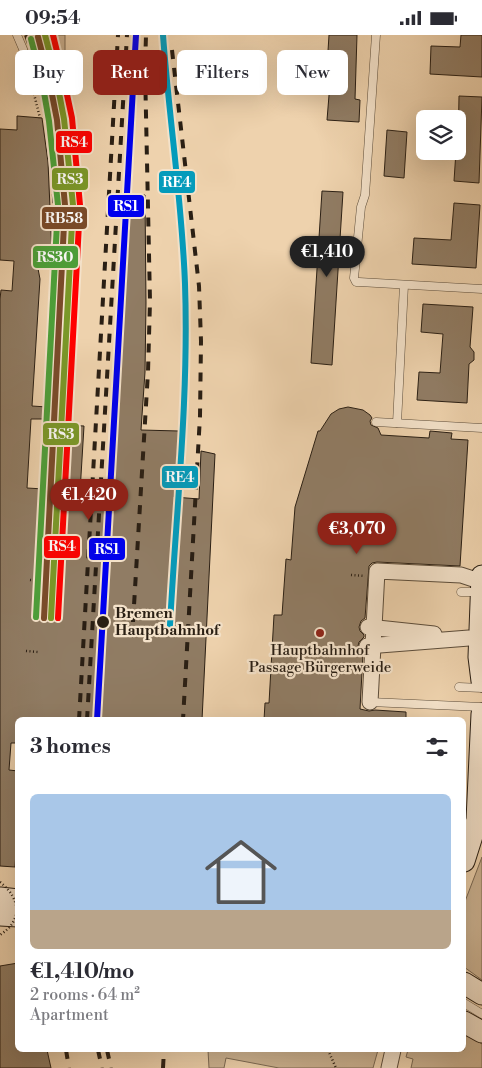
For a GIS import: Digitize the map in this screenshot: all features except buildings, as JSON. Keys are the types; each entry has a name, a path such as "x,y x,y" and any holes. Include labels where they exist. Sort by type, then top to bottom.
{"street":[{"path":"370,702 371,627 378,571 461,575 478,587 479,657 482,681"},
{"path":"370,646 469,638 371,627"},
{"path":"466,854 474,824 482,715"},
{"path":"0,898 15,900"},
{"path":"0,915 15,916"},
{"path":"466,984 482,994"},
{"path":"466,1022 482,1033"},
{"path":"389,1068 393,1052"}],"lane":[{"path":"17,35 22,50"},
{"path":"376,35 365,195 361,207 354,278 359,283 482,289"},
{"path":"397,423 404,285"},
{"path":"376,422 482,428"},
{"path":"459,687 482,688"},
{"path":"370,702 482,707"},
{"path":"0,907 15,907"},
{"path":"466,1004 482,1014"}],"path":[{"path":"35,95 40,118"},
{"path":"49,254 49,259"},
{"path":"351,575 366,576"},
{"path":"30,580 41,581"},
{"path":"26,651 38,652"},
{"path":"0,882 12,893 15,900"},
{"path":"0,935 14,923 15,917"},
{"path":"329,1052 336,1068"}],"shaded area":[{"path":"50,35 65,35 65,50 56,50"},
{"path":"482,857 482,980 466,968 466,899"},
{"path":"466,1034 482,1044 482,1068 411,1068 413,1059 406,1057 407,1052 466,1052"},
{"path":"208,1052 377,1052 373,1068 279,1068 226,1058 224,1068 209,1068"}],"railway":[{"path":"26,35 44,102 50,147 54,193 59,323"},
{"path":"79,717 118,35"},
{"path":"87,717 127,35"},
{"path":"133,622 148,372 150,301 146,35"},
{"path":"172,50 199,286 201,341 200,416 183,717"},
{"path":"66,1052 69,1068"},
{"path":"98,1052 102,1068"},
{"path":"107,1052 111,1068"},
{"path":"163,1068 164,1052"}],"transit line":[{"name":"RS3","path":"45,35 64,119 73,205 51,618"},
{"name":"RS4","path":"53,35 72,118 80,205 58,618"},
{"name":"RS1","path":"97,717 136,35"},
{"name":"RE4","path":"163,35 181,222 186,327 184,412 170,625"},
{"name":"RB58","path":"38,37 57,120 65,205 44,618"},
{"name":"RS30","path":"31,39 42,81 49,121 58,205 36,617"}],"place":[{"name":"Bremen Hauptbahnhof","path":"103,622"},
{"name":"Hauptbahnhof Passage Bürgerweide","path":"320,633"}]}
